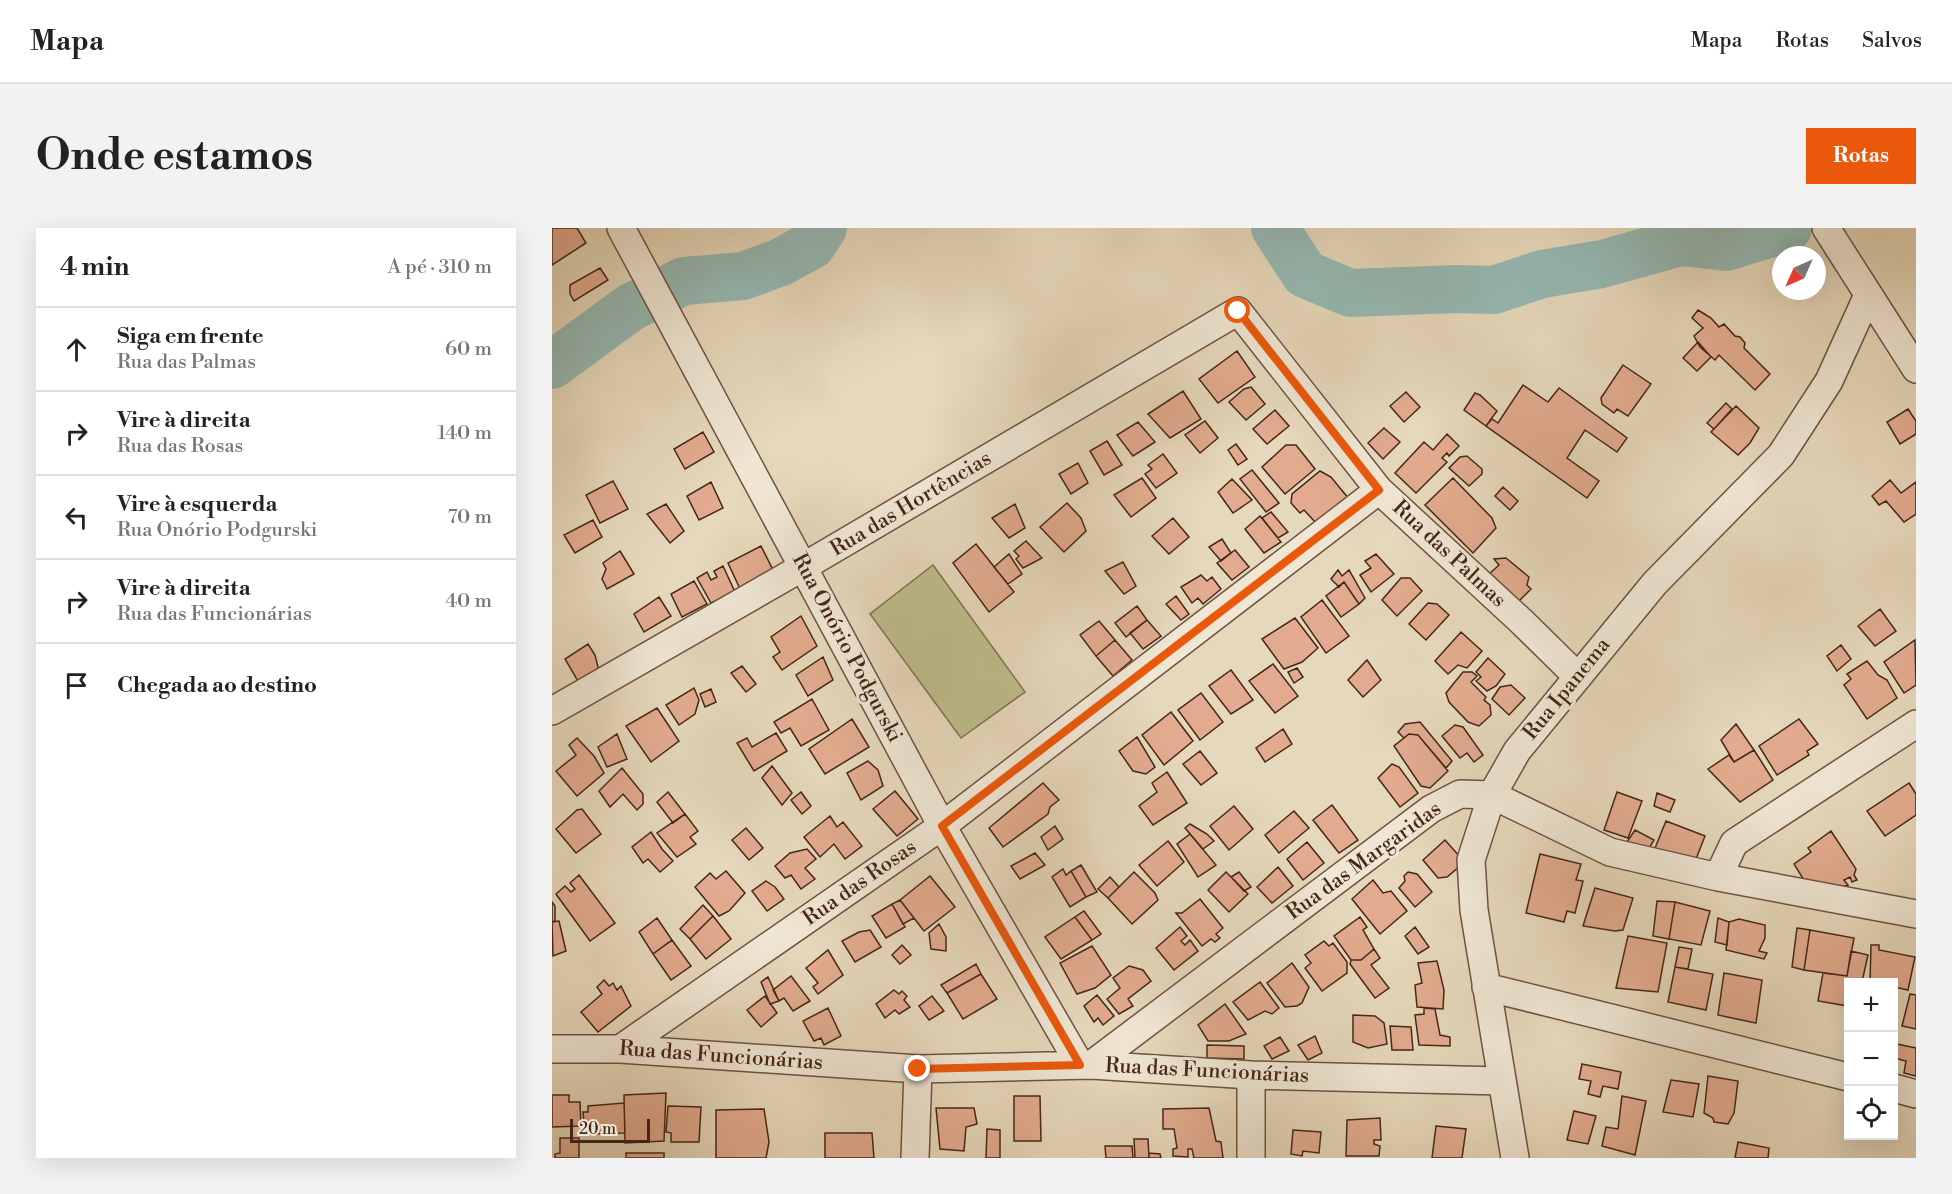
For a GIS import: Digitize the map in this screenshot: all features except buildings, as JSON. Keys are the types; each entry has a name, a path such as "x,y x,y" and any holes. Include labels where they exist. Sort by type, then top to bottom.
{"street":[{"name":"Rua Onório Podgurski","path":"621,228 942,826 1086,1065"},
{"path":"1831,236 1916,369"},
{"name":"Rua Ipanema","path":"1515,1158 1474,910 1472,860 1492,795 1517,751 1655,583 1781,455 1829,381 1868,295"},
{"name":"Rua das Palmas","path":"1238,311 1379,490 1520,620 1578,677"},
{"name":"Rua das Hortências","path":"552,711 803,567 1238,311"},
{"name":"Rua das Rosas","path":"620,1049 942,826 1379,490"},
{"path":"1718,877 1734,843 1916,724"},
{"name":"Rua das Margaridas","path":"1086,1065 1431,809 1460,794 1492,795 1610,852 1718,877 1916,914"},
{"path":"1486,987 1844,1076"},
{"name":"Rua das Funcionárias","path":"552,1049 620,1049 918,1069 1086,1065 1251,1076 1502,1081"},
{"path":"915,1158 918,1069"},
{"path":"1251,1076 1251,1158"},
{"path":"1898,1090 1916,1094"}],"shaded area":[{"path":"933,565 1025,692 961,738 870,614"}],"waterway":[{"path":"552,365 631,307 684,281 743,276 781,262 812,245 823,228"},
{"path":"1275,228 1305,274 1350,293 1494,290 1542,274 1602,264 1681,242 1726,247 1788,228"}],"route":[{"path":"918,1069 1080,1065 942,826 1379,490 1238,311"}]}
